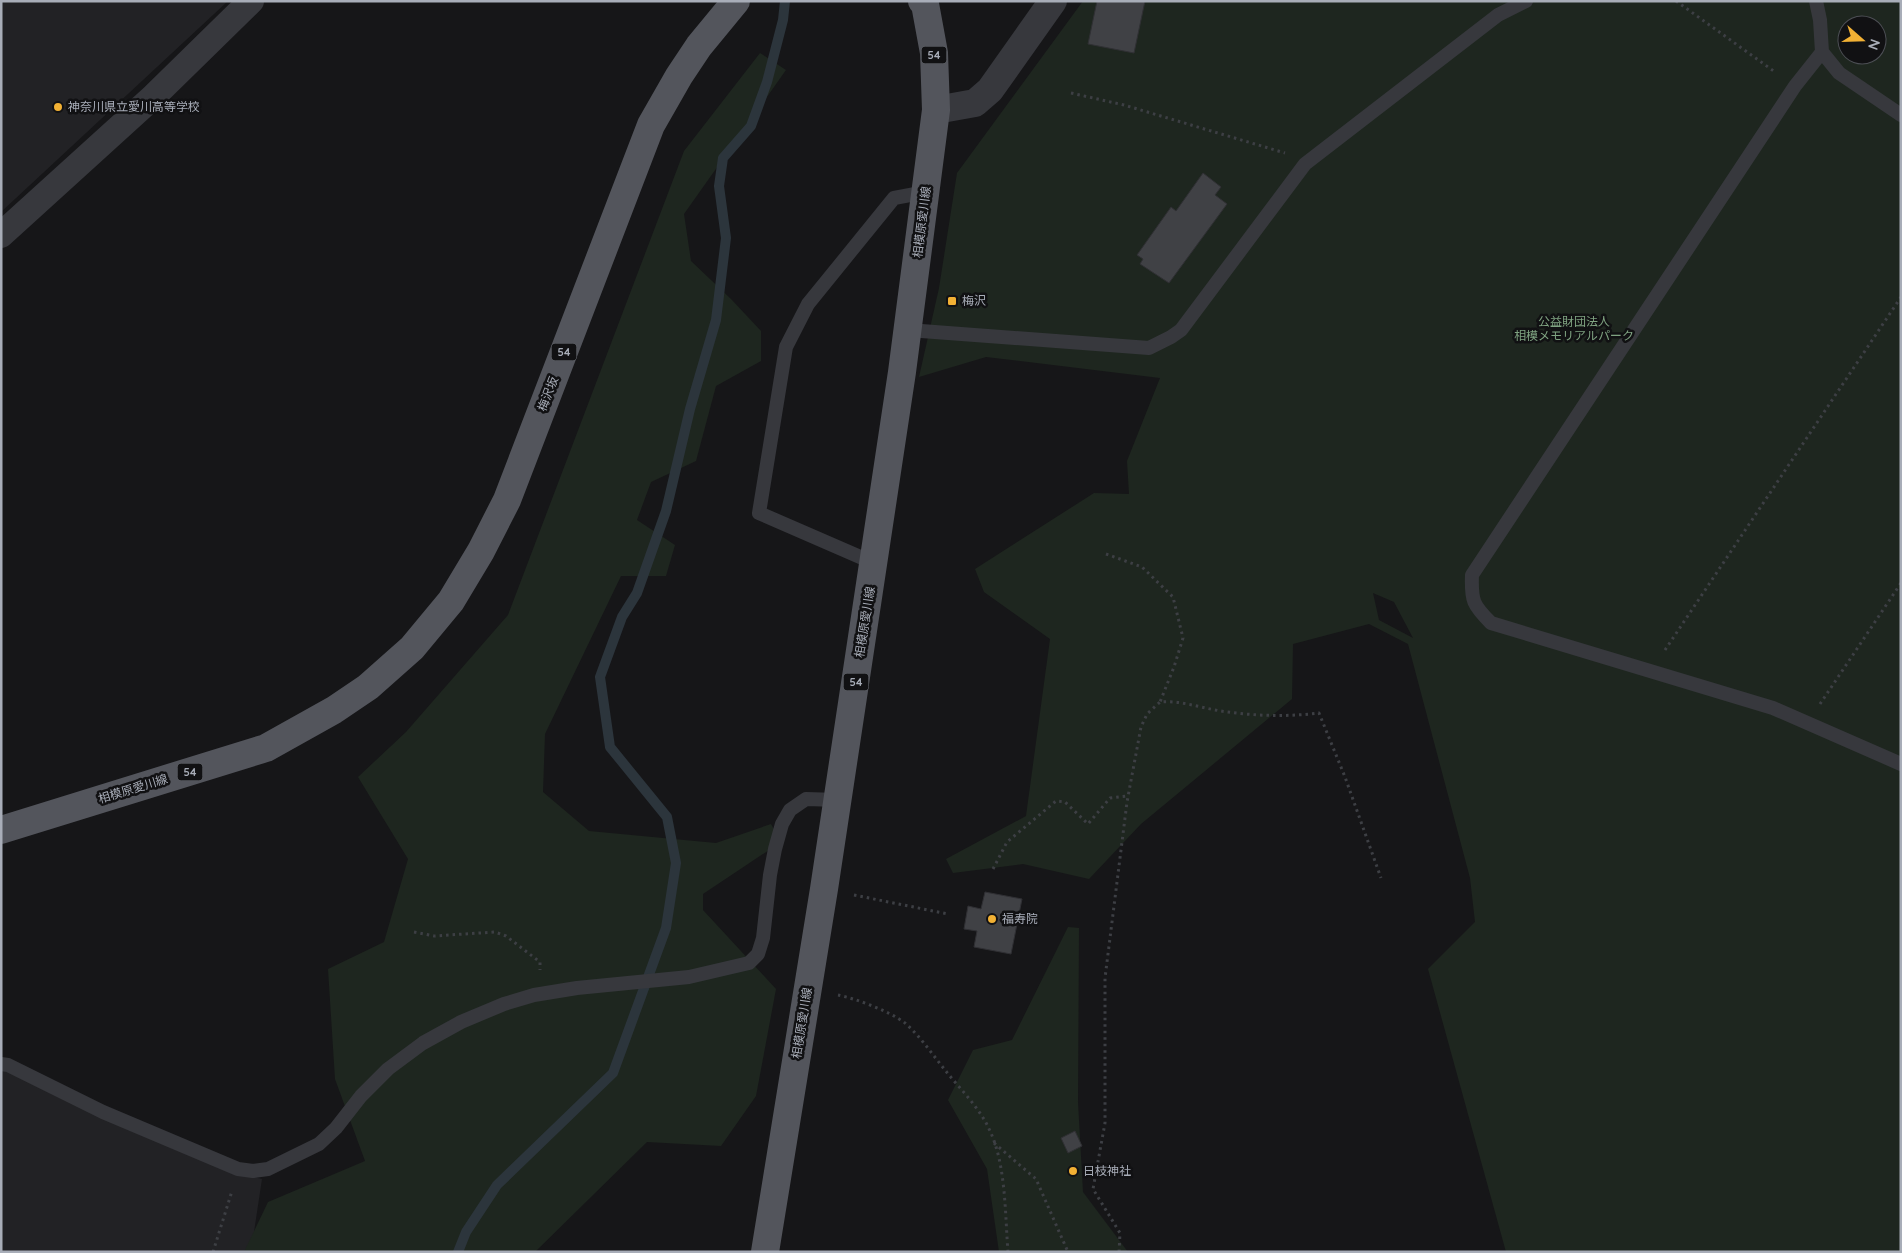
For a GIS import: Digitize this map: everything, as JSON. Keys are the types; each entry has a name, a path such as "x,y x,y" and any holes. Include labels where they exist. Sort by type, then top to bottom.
{"main road":[{"name":"梅沢坂","path":"368,687 412,648 451,601 481,551 507,500 652,125 678,76 699,46 736,1"},
{"name":"54","path":"922,1 925,4 934,53 936,110"},
{"name":"相模原愛川線","path":"765,1252 824,889 874,563 908,330 936,110"},
{"name":"相模原愛川線","path":"1,830 266,748 334,710 368,687"}],"street":[{"path":"1,235 154,96 251,1"},
{"path":"936,110 975,102 990,90 1054,1"}],"lane":[{"path":"908,330 1149,348 1171,337 1181,330 1305,164 1498,15 1526,1"},
{"path":"1816,1 1820,20 1822,52 1839,73 1901,115"},
{"path":"1822,52 1795,86 1472,575 1472,594 1476,607 1491,623 1773,708 1901,764"},
{"path":"874,563 759,513 786,347 808,304 894,198 926,192"},
{"path":"1,1064 8,1065 103,1112 238,1169 268,1170 319,1144 336,1128 361,1096 388,1069 423,1043 461,1022 504,1004 534,995 577,988 689,977 749,964 758,954 763,938 770,875 782,824 790,810 806,799 838,800"}],"path":[{"path":"1676,1 1795,86"},
{"path":"1072,93 1124,105 1295,156 1305,164"},
{"path":"1651,671 1901,297"},
{"path":"1106,554 1142,567 1173,597 1183,638 1160,702 1147,714 1141,727 1128,796 1105,978 1105,1123 1093,1189 1120,1233 1119,1252"},
{"path":"1807,723 1901,583"},
{"path":"1160,702 1170,701 1222,712 1292,716 1319,713 1346,777 1382,878"},
{"path":"993,869 1007,842 1056,801 1065,802 1088,824 1110,798 1128,796"},
{"path":"824,889 948,914"},
{"path":"414,932 434,936 495,932 506,936 540,962 533,991 534,995"},
{"path":"808,990 846,997 883,1011 904,1023 982,1115 991,1132 1001,1174 1008,1252"},
{"path":"994,1142 1036,1179 1068,1252"},
{"path":"213,1252 238,1169"}],"shaded area":[{"name":"神奈川県立愛川高等学校","path":"1,1 228,1 1,212"},
{"path":"1,1066 231,1171 262,1179 251,1252 1,1252"}],"green space":[{"name":"公益財団法人 相模メモリアルパーク","path":"1083,1 1901,1 1901,1252 1506,1252 1428,969 1475,922 1470,878 1408,644 1369,624 1293,644 1292,699 1141,824 1089,879 1023,864 953,873 946,859 1026,816 1050,639 984,592 975,569 1094,493 1129,494 1127,461 1160,378 986,357 919,377 939,288 957,173","holes":["1373,593 1394,602 1413,638 1379,620"]},
{"path":"760,53 786,70 684,214 691,261 761,331 761,361 716,386 696,461 651,482 637,520 675,545 666,576 621,576 545,734 543,792 589,831 716,843 771,824 781,842 703,894 703,910 776,989 756,1096 721,1146 647,1142 535,1252 244,1252 268,1202 365,1161 335,1079 328,969 384,942 408,859 358,777 406,732 508,615 684,151"},
{"path":"1068,927 1079,928 1078,1102 1083,1192 1128,1252 999,1252 987,1169 948,1100 973,1050 1012,1040"}],"building":[{"path":"1097,1 1145,1 1134,53 1088,44"},
{"path":"1203,173 1221,187 1215,195 1227,204 1169,283 1140,264 1143,259 1137,255 1171,207 1176,211"},
{"name":"福寿院","path":"985,892 1022,899 1011,954 974,947 977,931 964,929 968,906 981,909"},
{"path":"1075,1131 1082,1146 1068,1153 1061,1138"}],"waterway":[{"path":"458,1252 466,1232 497,1185 613,1073 666,928 676,863 667,817 610,747 600,677 622,617 637,593 666,511 690,409 716,320 726,238 719,186 723,158 751,126 767,82 783,20 785,1"}],"place":[{"name":"神奈川県立愛川高等学校","path":"58,107"},
{"name":"梅沢","path":"952,301"},
{"name":"福寿院","path":"992,919"},
{"name":"日枝神社","path":"1073,1171"}]}
